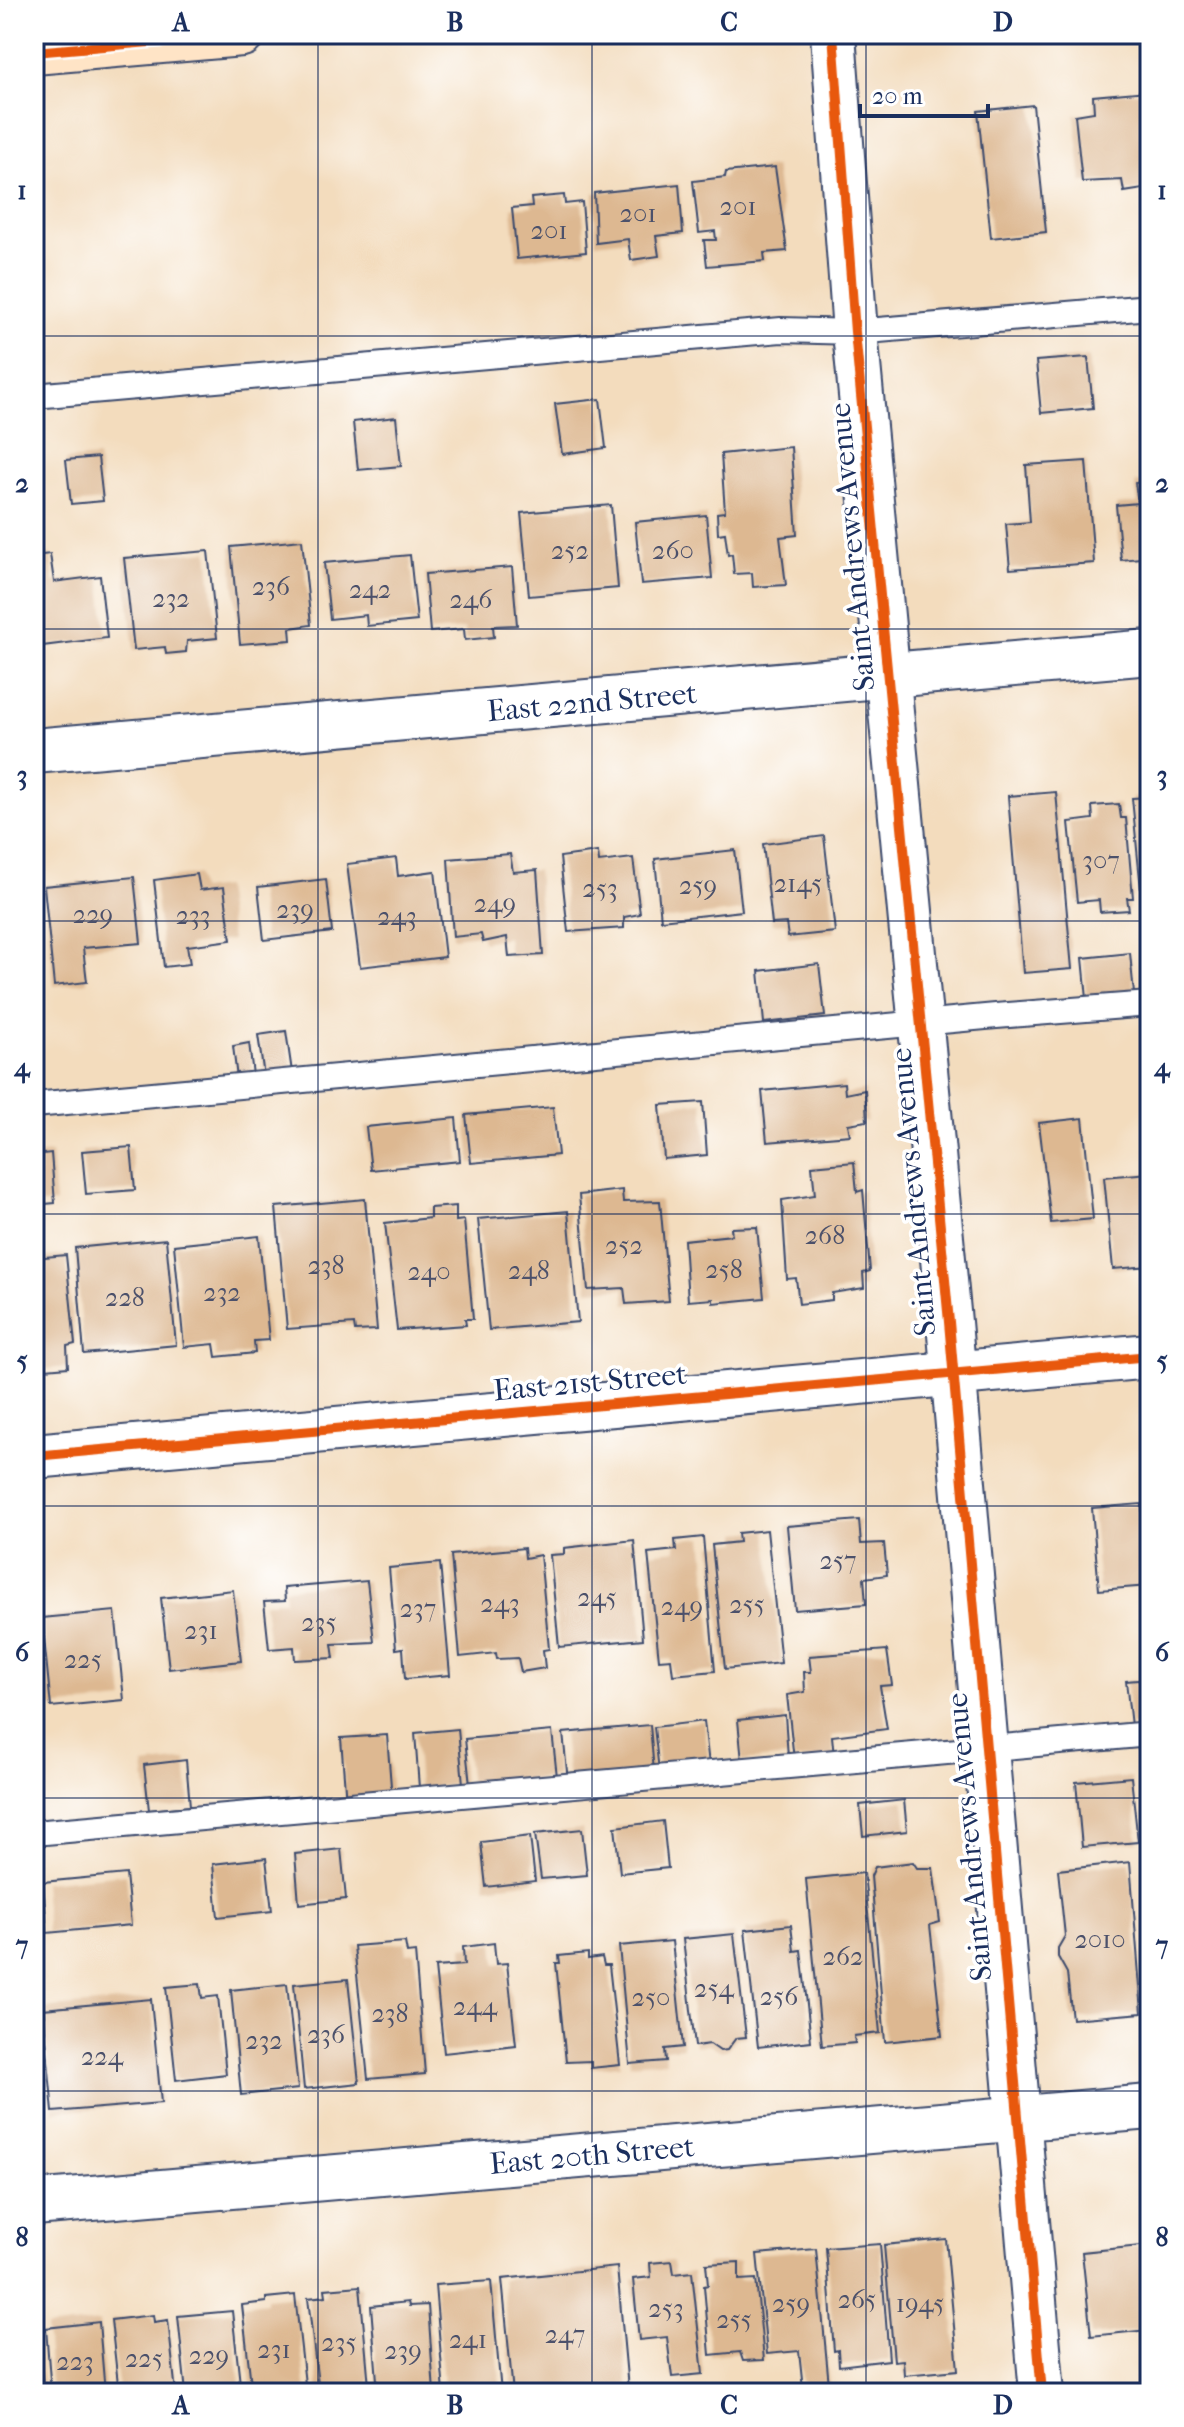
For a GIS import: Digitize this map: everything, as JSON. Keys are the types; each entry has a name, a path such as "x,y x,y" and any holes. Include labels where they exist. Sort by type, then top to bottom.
{"street":[{"path":"34,52 242,34"},
{"name":"Saint Andrews Avenue","path":"833,34 855,332 954,1374 1042,2393"},
{"name":"East 22nd Street","path":"34,751 1150,652"},
{"name":"East 21st Street","path":"34,1456 1150,1356"},
{"name":"East 20th Street","path":"34,2203 1150,2107"}],"lane":[{"path":"34,396 781,330 855,332 1150,307"},
{"path":"34,1105 1150,1004"},
{"path":"34,1833 1150,1734"}],"building":[{"path":"1147,91 1150,188 1124,192 1122,180 1082,182 1075,115 1094,112 1093,96"},
{"path":"1033,105 1046,232 991,238 978,111"},
{"path":"775,167 787,251 764,253 765,261 707,266 704,240 716,240 715,231 699,233 693,181 725,177 726,172"},
{"path":"679,184 683,233 656,236 659,256 631,260 628,239 596,243 594,193"},
{"path":"564,195 565,204 582,202 586,252 517,259 512,208 532,206 531,198"},
{"path":"1088,357 1093,408 1041,413 1036,361"},
{"path":"600,399 606,448 562,454 555,404"},
{"path":"396,417 401,466 358,470 353,422"},
{"path":"791,447 797,535 780,537 786,585 753,587 752,573 734,574 725,533 718,534 717,513 725,512 721,454"},
{"path":"98,457 103,501 71,504 66,460"},
{"path":"1086,461 1094,563 1010,569 1006,524 1030,522 1026,465"},
{"path":"1150,481 1150,557 1121,560 1116,505 1138,503 1135,483"},
{"path":"611,505 618,588 529,596 521,513"},
{"path":"706,515 712,578 641,584 635,522"},
{"path":"302,540 311,625 290,628 291,640 240,644 231,547"},
{"path":"208,551 217,638 187,641 186,652 166,654 165,647 134,650 124,558"},
{"path":"50,554 54,582 100,576 107,638 34,647 34,556"},
{"path":"410,555 417,621 367,626 366,615 330,619 324,563"},
{"path":"512,567 517,625 493,626 494,637 465,640 464,629 430,632 425,574"},
{"path":"1056,792 1072,969 1023,973 1008,796"},
{"path":"1150,797 1150,889 1141,890 1132,798"},
{"path":"1119,804 1121,818 1126,818 1133,898 1127,898 1129,910 1100,912 1099,900 1077,902 1069,822 1093,819 1092,806"},
{"path":"824,836 835,932 788,937 786,923 772,924 763,844"},
{"path":"735,850 742,911 661,920 655,859"},
{"path":"598,852 599,862 633,858 640,914 624,917 624,928 568,932 560,857"},
{"path":"510,854 513,872 537,870 543,955 509,957 507,937 483,942 481,934 453,937 448,859"},
{"path":"396,858 398,876 435,871 445,957 360,967 347,864"},
{"path":"197,874 200,890 224,887 231,940 187,946 190,964 164,967 154,880"},
{"path":"134,877 141,943 83,948 87,982 54,986 44,886"},
{"path":"326,879 332,932 264,940 258,887"},
{"path":"1130,953 1135,1004 1088,1009 1083,958"},
{"path":"819,964 825,1016 764,1023 759,971"},
{"path":"286,1031 292,1072 264,1076 258,1035"},
{"path":"249,1043 253,1075 237,1078 233,1046"},
{"path":"844,1083 845,1094 865,1090 867,1121 848,1124 850,1135 767,1142 762,1091"},
{"path":"703,1102 707,1155 664,1159 660,1105"},
{"path":"553,1107 558,1155 471,1163 466,1115"},
{"path":"456,1118 460,1161 371,1170 366,1127"},
{"path":"1083,1118 1093,1219 1051,1223 1039,1123"},
{"path":"131,1147 135,1190 86,1194 82,1151"},
{"path":"51,1153 55,1203 34,1205 34,1155"},
{"path":"854,1162 857,1192 863,1190 870,1271 863,1273 864,1288 832,1293 832,1300 799,1304 796,1278 787,1279 782,1200 815,1195 812,1166"},
{"path":"1149,1173 1150,1266 1113,1269 1104,1177"},
{"path":"622,1190 623,1202 660,1201 669,1301 626,1304 624,1288 588,1290 579,1195"},
{"path":"365,1199 377,1330 355,1331 354,1324 287,1329 276,1207"},
{"path":"456,1206 456,1221 464,1220 473,1319 465,1319 466,1325 397,1330 385,1223 430,1218 430,1208"},
{"path":"568,1211 578,1322 489,1330 478,1219"},
{"path":"757,1227 764,1298 713,1303 713,1299 688,1301 684,1240 732,1235 731,1228"},
{"path":"259,1236 269,1340 254,1341 255,1353 216,1357 214,1344 184,1347 174,1245"},
{"path":"166,1239 176,1345 84,1354 75,1248"},
{"path":"66,1255 75,1344 67,1346 68,1367 34,1370 34,1258"},
{"path":"1142,1504 1149,1586 1099,1590 1092,1508"},
{"path":"859,1520 861,1544 884,1543 887,1575 864,1578 866,1604 795,1610 787,1526"},
{"path":"767,1530 781,1663 725,1669 712,1545 739,1542 738,1533"},
{"path":"703,1537 715,1671 673,1675 671,1659 659,1660 648,1553 676,1550 675,1540"},
{"path":"634,1540 643,1639 559,1647 550,1555 564,1554 564,1548"},
{"path":"524,1548 525,1558 540,1555 549,1649 543,1650 545,1668 521,1672 518,1658 497,1659 496,1653 460,1657 451,1555"},
{"path":"440,1563 450,1675 405,1679 403,1648 396,1649 389,1568"},
{"path":"367,1581 374,1642 332,1644 334,1658 295,1660 294,1647 269,1649 264,1602 285,1601 284,1588"},
{"path":"233,1590 241,1661 169,1669 161,1598"},
{"path":"115,1611 124,1700 51,1707 42,1618"},
{"path":"887,1650 892,1685 880,1686 887,1729 832,1736 834,1756 794,1760 787,1695 805,1692 804,1672 811,1672 809,1656"},
{"path":"1150,1679 1150,1724 1131,1726 1126,1681"},
{"path":"785,1715 788,1757 742,1761 738,1720"},
{"path":"704,1721 709,1765 659,1771 654,1727"},
{"path":"650,1725 654,1772 568,1781 563,1733"},
{"path":"458,1729 463,1784 419,1788 415,1733"},
{"path":"552,1731 557,1777 470,1785 465,1739"},
{"path":"387,1735 392,1799 346,1803 341,1738"},
{"path":"186,1760 190,1806 149,1810 144,1765"},
{"path":"1131,1777 1138,1842 1082,1847 1076,1782"},
{"path":"36,1778 40,1825 34,1825"},
{"path":"904,1800 907,1831 863,1836 860,1805"},
{"path":"663,1821 668,1868 620,1873 615,1827"},
{"path":"582,1829 587,1875 541,1879 535,1834"},
{"path":"530,1836 535,1881 486,1887 481,1842"},
{"path":"341,1849 346,1899 299,1904 295,1854"},
{"path":"266,1858 272,1911 218,1917 213,1864"},
{"path":"913,1862 917,1868 933,1868 940,1922 930,1925 942,2036 885,2042 871,1876 875,1867"},
{"path":"1130,1862 1142,2013 1072,2019 1067,1973 1058,1957 1058,1948 1065,1936 1058,1870"},
{"path":"864,1873 880,2033 854,2036 855,2043 822,2046 806,1879"},
{"path":"126,1874 131,1925 47,1933 43,1882"},
{"path":"791,1925 794,1951 801,1950 811,2041 758,2047 745,1930"},
{"path":"734,1934 746,2037 736,2038 727,2050 720,2051 710,2044 695,2046 683,1939"},
{"path":"672,1941 683,2047 665,2049 666,2061 630,2064 619,1946"},
{"path":"405,1942 407,1953 415,1952 425,2074 368,2079 354,1946"},
{"path":"494,1943 496,1964 507,1963 516,2045 444,2053 435,1967 464,1965 463,1947"},
{"path":"588,1953 588,1959 602,1957 604,1965 609,1965 620,2065 591,2068 591,2061 566,2062 556,1963 560,1963 559,1956"},
{"path":"348,1979 359,2083 304,2089 294,1984"},
{"path":"200,1984 202,1998 218,1996 226,2074 176,2080 166,1987"},
{"path":"287,1984 298,2089 241,2095 231,1990"},
{"path":"151,1999 161,2103 53,2112 43,2009"},
{"path":"946,2239 958,2370 904,2375 903,2360 894,2361 884,2245"},
{"path":"880,2244 889,2360 839,2366 838,2350 834,2351 826,2248"},
{"path":"1150,2245 1150,2262 1141,2263 1148,2330 1091,2336 1082,2252"},
{"path":"816,2249 829,2385 803,2388 799,2351 767,2354 757,2254"},
{"path":"672,2261 674,2274 692,2272 703,2374 672,2377 667,2337 639,2340 633,2279 651,2277 650,2263"},
{"path":"739,2262 739,2280 756,2279 764,2360 743,2361 740,2352 710,2355 704,2286 708,2285 706,2264"},
{"path":"617,2267 628,2389 596,2393 513,2393 502,2279"},
{"path":"491,2281 501,2393 444,2393 435,2285"},
{"path":"360,2286 369,2386 363,2386 364,2393 319,2393 308,2298 326,2296 325,2289"},
{"path":"295,2295 306,2393 252,2393 242,2305 266,2302 266,2298"},
{"path":"408,2302 409,2306 428,2305 434,2393 378,2393 371,2306"},
{"path":"232,2311 241,2393 186,2393 178,2316"},
{"path":"153,2315 154,2322 168,2320 176,2393 119,2393 111,2320"},
{"path":"99,2322 105,2393 51,2393 46,2328"},
{"path":"36,2329 44,2393 34,2393"}],"cycle path":[{"path":"34,52 242,34"},
{"path":"833,34 855,332 949,1322 1042,2393"},
{"path":"34,1456 1150,1356"}]}
